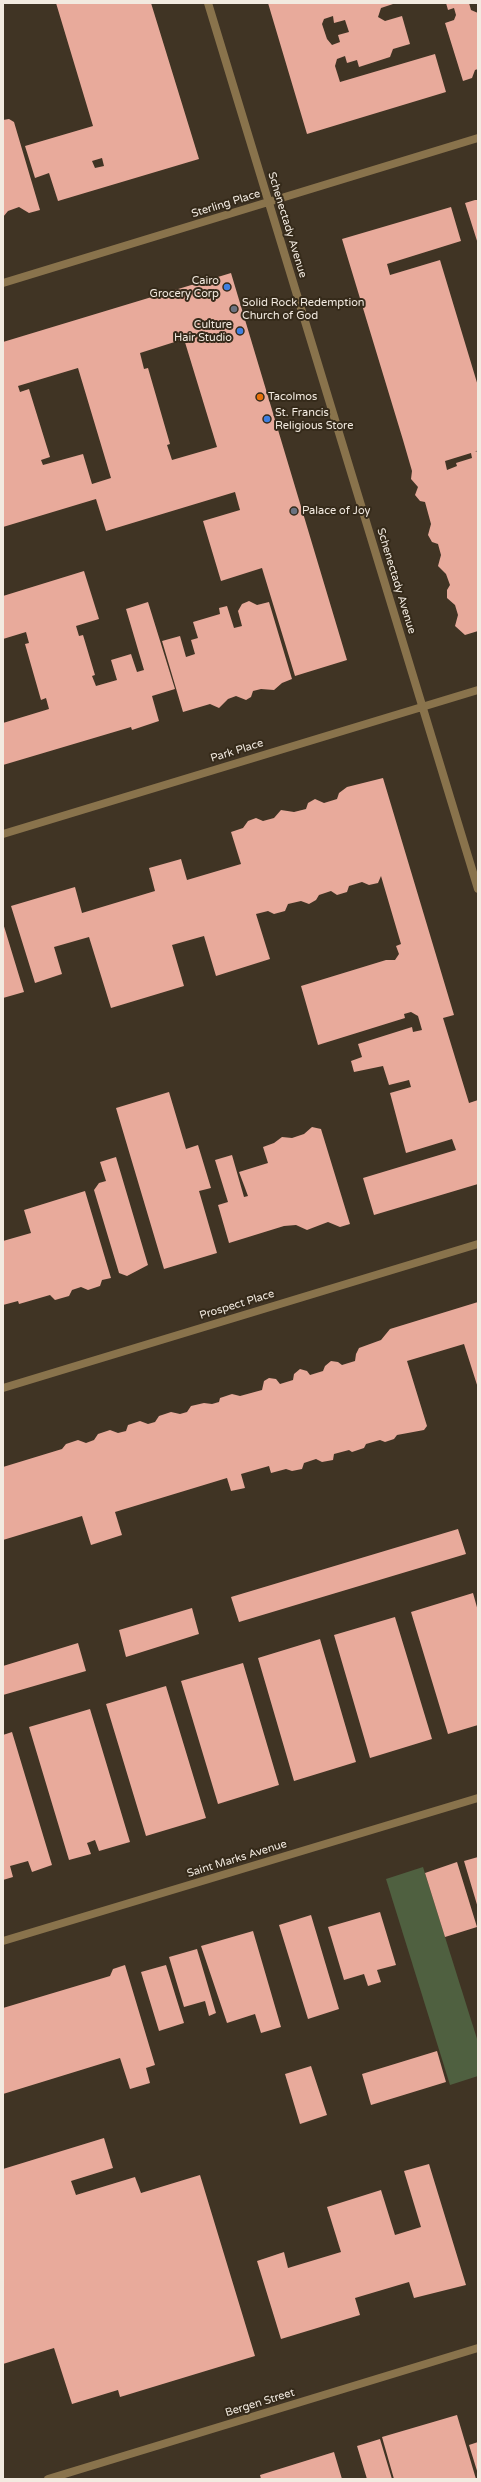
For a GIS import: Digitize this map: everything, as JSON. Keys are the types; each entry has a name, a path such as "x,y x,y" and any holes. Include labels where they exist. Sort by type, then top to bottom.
{"street":[{"name":"Schenectady Avenue","path":"208,3 478,889"},
{"name":"Sterling Place","path":"3,283 478,138"},
{"name":"Park Place","path":"3,834 478,690"},
{"name":"Prospect Place","path":"3,1388 478,1244"},
{"name":"Saint Marks Avenue","path":"3,1941 478,1798"},
{"name":"Bergen Street","path":"48,2479 478,2348"}],"green space":[{"path":"423,1867 478,2042 478,2076 450,2085 386,1879"}],"building":[{"path":"56,3 151,3 199,159 58,201 49,173 35,178 25,146 93,126","holes":["102,158 104,166 95,168 92,161"]},
{"path":"268,3 396,3 381,8 378,17 385,21 402,16 410,44 393,49 390,57 359,67 357,60 347,63 345,56 337,59 335,66 340,82 435,54 446,92 307,134","holes":["333,16 334,23 345,20 349,32 338,35 340,42 332,45 327,39 322,24 324,19"]},
{"path":"446,3 469,3 471,10 478,13 478,69 475,70 472,78 463,81 445,23 454,20 456,15 454,8 448,10"},
{"path":"9,119 14,122 40,210 29,213 19,207 8,211 3,217 3,120"},
{"path":"478,200 478,244 465,203"},
{"path":"451,207 461,241 387,264 390,275 440,260 478,386 478,450 475,452 478,451 478,631 465,635 455,626 458,615 455,605 447,598 447,590 450,585 446,574 438,566 441,555 438,544 432,542 428,535 431,524 425,502 420,501 415,495 418,487 411,479 412,471 342,239","holes":["471,453 472,458 456,463 457,466 447,470 445,461"]},
{"path":"231,273 347,660 295,676 262,568 221,581 203,521 240,510 235,492 106,531 96,499 3,527 3,342","holes":["184,339 217,447 172,460 167,445 170,444 148,368 144,369 140,353","78,368 111,478 92,484 83,454 43,465 41,460 50,457 29,389 20,392 18,386"]},
{"path":"84,571 99,619 76,626 79,636 83,635 95,675 92,676 96,686 117,680 111,660 131,654 137,672 144,670 126,609 148,602 175,689 152,696 159,721 132,730 131,727 3,765 3,723 49,709 46,698 41,700 25,644 29,643 26,632 3,639 3,596"},
{"path":"249,601 257,605 269,602 292,679 282,683 274,690 261,689 253,691 251,697 246,700 236,696 228,699 219,708 210,704 183,712 162,641 180,636 186,657 195,654 191,640 198,638 193,622 220,614 219,608 227,606 234,628 242,626 238,611 242,604"},
{"path":"383,778 454,1015 443,1018 469,1103 478,1100 478,1184 374,1215 363,1178 456,1150 452,1139 406,1153 390,1093 411,1087 409,1080 389,1085 383,1066 354,1072 351,1061 362,1057 358,1044 412,1027 413,1032 422,1030 418,1016 411,1012 404,1014 405,1018 318,1045 301,986 386,960 395,960 399,954 396,946 401,944 381,876 378,883 369,885 362,882 349,886 347,892 337,895 331,891 319,895 316,900 309,904 301,901 288,904 285,911 274,914 268,911 256,914 270,959 216,976 204,936 172,945 184,986 111,1008 89,937 54,947 62,974 35,983 11,906 75,887 82,913 155,891 149,868 181,859 187,880 241,864 231,832 243,828 248,821 256,818 263,821 274,818 281,810 294,812 306,809 308,803 315,799 324,803 337,799 339,793 347,787"},
{"path":"3,923 24,992 3,998"},
{"path":"169,1092 186,1149 198,1145 211,1188 199,1191 217,1253 164,1269 116,1108"},
{"path":"312,1127 321,1129 350,1224 340,1227 328,1222 307,1230 296,1225 284,1226 229,1243 218,1205 228,1202 215,1160 232,1155 244,1197 248,1196 239,1172 268,1163 263,1147 274,1143 282,1137 292,1138 304,1134"},
{"path":"116,1157 148,1265 127,1276 119,1273 94,1190 99,1183 106,1181 100,1162"},
{"path":"85,1191 111,1278 102,1280 100,1286 88,1290 81,1287 72,1290 69,1296 55,1300 50,1295 19,1304 18,1301 3,1305 3,1241 31,1233 24,1210"},
{"path":"478,1302 478,1388 464,1344 407,1361 427,1426 424,1430 397,1435 394,1439 385,1442 380,1440 366,1444 364,1448 352,1452 349,1450 334,1454 333,1460 322,1462 316,1459 304,1463 302,1469 292,1471 286,1469 271,1473 269,1466 241,1474 245,1488 231,1491 227,1478 115,1512 122,1535 91,1545 82,1516 3,1540 3,1467 62,1449 66,1444 78,1440 86,1443 94,1440 98,1434 110,1430 118,1433 126,1431 128,1425 140,1421 148,1424 155,1422 159,1416 171,1412 180,1414 187,1412 191,1406 219,1402 220,1398 232,1394 240,1396 262,1390 264,1381 269,1378 276,1379 280,1384 293,1380 294,1374 300,1369 307,1371 310,1375 323,1371 325,1366 331,1361 338,1362 342,1365 355,1361 359,1348 381,1340 390,1329"},
{"path":"458,1529 466,1554 239,1622 231,1597"},
{"path":"473,1593 478,1611 478,1725 448,1734 411,1612"},
{"path":"192,1608 199,1634 126,1657 119,1630"},
{"path":"395,1617 432,1739 370,1758 334,1635"},
{"path":"320,1639 356,1762 294,1781 258,1658"},
{"path":"78,1643 86,1671 3,1695 3,1666"},
{"path":"243,1663 279,1785 218,1804 181,1681"},
{"path":"166,1686 206,1818 146,1836 106,1704"},
{"path":"90,1709 130,1842 99,1851 95,1840 87,1843 91,1854 69,1860 29,1727"},
{"path":"12,1732 52,1865 32,1872 28,1861 10,1866 13,1877 3,1880 3,1735"},
{"path":"478,1857 478,1908 464,1861"},
{"path":"457,1862 477,1927 445,1937 425,1873"},
{"path":"380,1912 396,1965 377,1970 381,1982 368,1986 364,1974 344,1980 328,1927"},
{"path":"311,1915 339,2009 308,2019 279,1925"},
{"path":"253,1931 281,2027 261,2033 255,2014 227,2023 201,1946"},
{"path":"197,1949 216,2013 209,2016 205,2001 184,2007 169,1957"},
{"path":"125,1965 155,2065 146,2068 150,2083 130,2089 120,2058 3,2094 3,2008 110,1976 113,1969"},
{"path":"166,1965 184,2023 159,2031 141,1972"},
{"path":"437,2051 446,2082 371,2105 362,2074"},
{"path":"311,2066 327,2115 300,2124 285,2074"},
{"path":"104,2138 113,2168 71,2181 76,2195 135,2177 141,2193 200,2175 255,2356 120,2397 118,2390 72,2404 54,2348 3,2364 3,2169"},
{"path":"429,2164 466,2285 414,2298 409,2282 355,2298 360,2315 281,2339 257,2261 284,2252 288,2268 341,2252 327,2207 381,2190 395,2235 421,2227 404,2171"},
{"path":"457,2415 476,2479 394,2479 382,2437"},
{"path":"380,2439 392,2479 367,2479 357,2446"},
{"path":"478,2442 478,2474 469,2445"},
{"path":"334,2452 342,2479 261,2479 260,2475"}],"place":[{"name":"Cairo Grocery Corp","path":"227,287"},
{"name":"Solid Rock Redemption Church of God","path":"234,309"},
{"name":"Culture Hair Studio","path":"240,331"},
{"name":"Tacolmos","path":"260,397"},
{"name":"St. Francis Religious Store","path":"267,419"},
{"name":"Palace of Joy","path":"294,511"}]}
